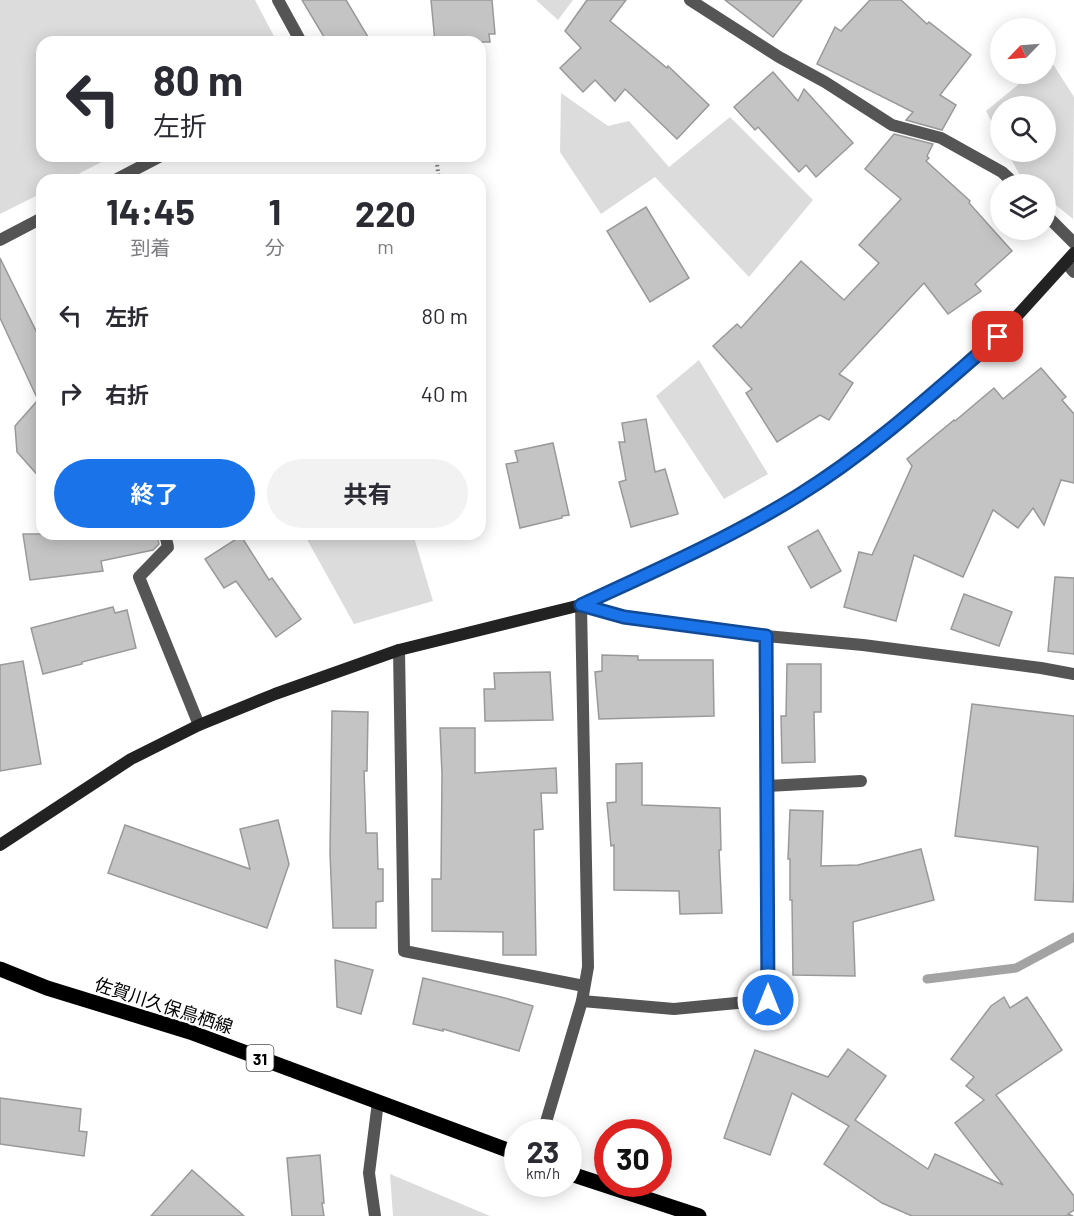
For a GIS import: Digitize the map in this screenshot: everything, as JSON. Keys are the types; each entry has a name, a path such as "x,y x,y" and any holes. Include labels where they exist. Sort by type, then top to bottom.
{"main road":[{"name":"佐賀川久保鳥栖線","path":"0,969 47,988 190,1032 504,1149"},
{"path":"582,1178 665,1211 699,1216"}],"street":[{"path":"278,0 298,36"},
{"path":"690,0 892,125 941,138 1004,174"},
{"path":"126,174 149,162"},
{"path":"0,240 36,221"},
{"path":"1056,225 1074,243"},
{"path":"0,845 131,759 199,725 275,693 399,650 581,605 726,537 800,494 863,452 998,337 1071,263"},
{"path":"166,540 168,547 140,577 199,725"},
{"path":"581,605 624,617 766,636 887,648 1074,674"},
{"path":"547,1119 582,1001 588,967 581,605"},
{"path":"582,1001 674,1009 768,1000 766,636"},
{"path":"399,650 404,951 584,986"},
{"path":"767,786 861,781"},
{"path":"375,1216 369,1173 378,1102"}],"shaded area":[{"path":"0,0 255,0 274,36 36,36 36,162 102,162 78,174 36,174 36,196 0,214"},
{"path":"536,0 573,0 558,20"},
{"path":"1056,69 1074,97 1073,219 1056,205 1056,174 1019,174 1013,162 1056,162 1056,96 1004,96 1019,84 1056,84"},
{"path":"561,93 608,126 629,121 669,167 730,117 813,200 749,277 655,177 601,214 560,152"},
{"path":"699,360 768,474 724,499 656,396"},
{"path":"307,540 415,540 433,601 354,624"},
{"path":"390,1174 490,1216 393,1216"}],"building":[{"path":"302,0 346,0 367,36 323,36"},
{"path":"431,0 492,0 495,34 489,34 490,42 486,42 486,36 434,36"},
{"path":"587,0 626,0 610,21 667,68 668,66 709,105 677,139 625,89 615,101 595,80 583,92 560,68 581,48 565,31"},
{"path":"725,0 802,0 773,37"},
{"path":"870,0 901,0 927,24 929,22 971,55 940,95 956,105 942,130 906,120 913,112 817,64 835,27 841,31"},
{"path":"773,72 798,101 804,89 853,143 816,177 806,165 799,172 758,127 755,130 734,107"},
{"path":"894,134 933,144 926,161 970,201 969,203 990,226 990,240 1002,240 1012,251 975,284 981,291 948,314 924,283 839,374 853,383 829,420 820,415 777,442 746,393 752,389 713,346 737,324 741,328 801,261 844,300 879,263 859,245 901,199 865,169"},
{"path":"646,207 689,278 650,302 607,231"},
{"path":"0,258 36,331 36,396 0,318"},
{"path":"1041,368 1066,397 1062,400 1074,414 1074,483 1061,480 1044,525 1033,508 1018,528 993,510 963,577 914,555 896,621 844,607 859,552 872,555 912,466 907,459 994,388 1003,399"},
{"path":"36,402 36,473 17,452 15,426"},
{"path":"646,419 655,472 665,469 678,514 631,527 619,482 626,480 619,442 625,442 622,423"},
{"path":"553,443 569,515 520,528 506,464 518,462 515,451"},
{"path":"818,530 841,571 811,588 788,547"},
{"path":"23,534 36,534 36,540 158,540 159,544 153,550 101,561 103,571 30,580"},
{"path":"235,540 244,540 269,580 272,578 301,619 276,637 236,581 224,588 205,559"},
{"path":"1055,577 1074,578 1074,654 1048,651"},
{"path":"964,594 1012,612 999,646 951,629"},
{"path":"113,607 115,613 127,610 136,648 43,674 31,628"},
{"path":"602,655 638,656 638,660 713,660 714,716 599,719 595,672 602,671"},
{"path":"23,661 41,764 0,771 0,665"},
{"path":"787,664 821,664 821,712 814,712 815,762 782,763 781,716 786,716"},
{"path":"550,672 553,720 485,721 484,689 495,689 494,673"},
{"path":"972,704 1074,716 1073,902 1035,900 1038,847 955,836"},
{"path":"332,711 368,712 367,771 364,771 366,833 377,833 378,869 383,869 383,901 376,902 376,928 333,928 330,852"},
{"path":"440,728 475,728 475,773 556,768 557,793 541,793 543,829 534,830 536,955 503,955 503,932 432,931 432,879 441,879"},
{"path":"642,763 642,805 720,808 722,913 680,914 679,891 614,890 614,845 611,846 607,803 616,802 616,764"},
{"path":"790,810 823,811 821,866 858,865 921,849 934,900 853,922 855,976 793,975 792,900 790,900 790,859 788,859"},
{"path":"278,820 289,864 267,928 108,873 125,825 250,869 240,829"},
{"path":"335,960 373,970 361,1014 337,1007"},
{"path":"423,978 533,1006 519,1051 443,1029 443,1031 413,1024"},
{"path":"1004,997 1010,1008 1027,997 1062,1050 996,1095 1074,1196 1074,1210 1068,1214 1073,1216 912,1216 882,1203 824,1164 849,1126 792,1093 770,1155 724,1138 755,1050 828,1077 848,1049 886,1076 855,1120 928,1169 935,1154 1003,1185 955,1123 984,1100 966,1086 974,1077 951,1059 991,1006"},
{"path":"0,1098 81,1109 79,1131 87,1132 84,1156 0,1144"},
{"path":"320,1155 324,1216 292,1216 287,1158"},
{"path":"192,1170 244,1216 151,1216"}],"waterway":[{"path":"927,979 1016,968 1074,937"}],"route":[{"path":"768,1000 766,636 624,617 581,605 726,537 800,494 863,452 998,337"}]}
